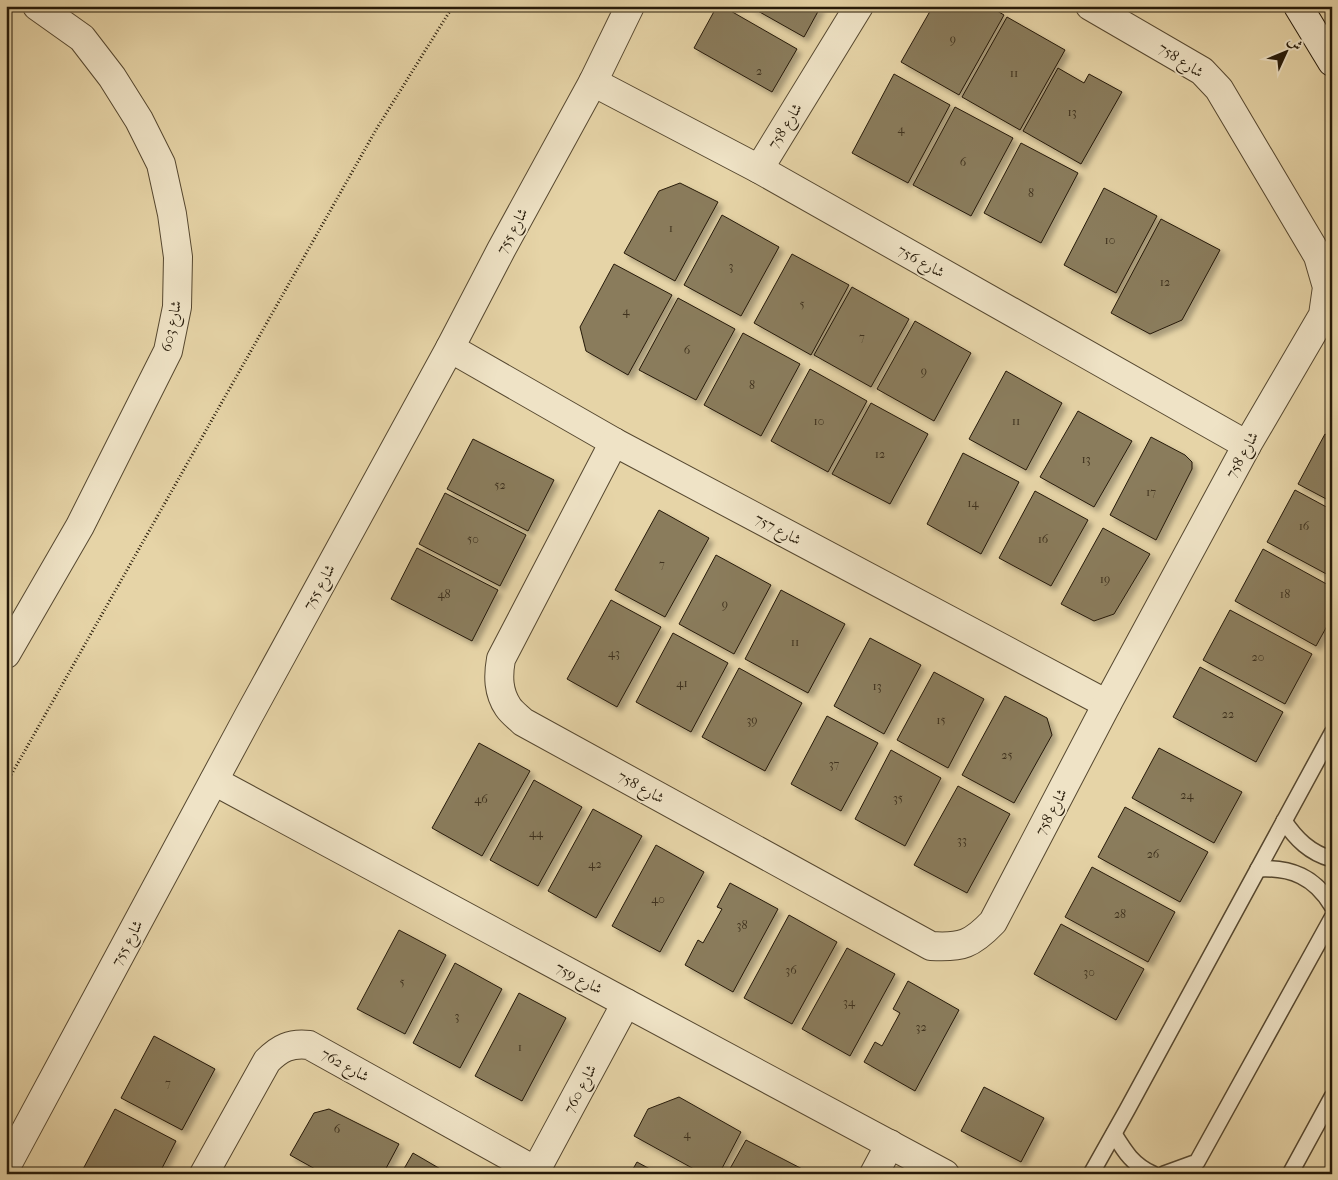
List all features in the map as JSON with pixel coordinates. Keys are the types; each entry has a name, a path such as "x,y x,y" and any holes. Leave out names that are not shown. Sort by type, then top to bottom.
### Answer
{"street":[{"name":"شارع 603","path":"6,654 80,526 168,351 177,307 178,257 172,214 161,164 139,120 112,77 82,38 37,6"},
{"name":"شارع 755","path":"6,1167 593,82 630,6"},
{"name":"شارع 758","path":"759,169 859,6"},
{"name":"شارع 758","path":"614,442 501,659 500,691 508,707 523,722 931,946 948,947 965,944 980,936 993,922 1107,704 1248,445 1323,316 1328,287 1318,256 1218,89 1202,71 1090,6"},
{"path":"1298,6 1332,62"},
{"name":"شارع 756","path":"593,82 759,169 1248,445"},
{"name":"شارع 757","path":"450,348 614,442 1107,704"},
{"name":"شارع 759","path":"214,781 945,1174"},
{"name":"شارع 760","path":"535,1172 626,1004"},
{"name":"شارع 762","path":"204,1174 267,1061 277,1051 299,1044 309,1045 535,1172"},
{"path":"874,1174 890,1144"}],"lane":[{"path":"1091,1174 1332,733"},
{"path":"1284,821 1302,843 1313,851 1332,859"},
{"path":"1258,869 1281,869 1303,877 1316,886 1332,906"},
{"path":"1164,1174 1197,1162 1332,918"},
{"path":"1296,1172 1332,1097"},
{"path":"1114,1134 1128,1155 1142,1169 1153,1174"}],"path":[{"path":"6,784 377,128 453,6"}],"building":[{"path":"717,6 722,6 797,49 772,92 694,48"},
{"path":"749,6 821,6 804,37"},
{"path":"933,6 989,6 1004,15 959,95 901,62"},
{"path":"1007,17 1065,50 1020,130 962,97"},
{"path":"1058,68 1084,83 1089,74 1122,92 1081,164 1023,131"},
{"path":"894,74 950,105 908,183 852,153"},
{"path":"955,107 1013,138 971,216 913,185"},
{"path":"1021,143 1078,173 1041,243 984,213"},
{"path":"680,183 718,202 675,281 624,253 659,191"},
{"path":"1104,188 1157,216 1116,293 1064,265"},
{"path":"722,215 779,247 741,316 684,285"},
{"path":"1161,219 1220,250 1182,320 1150,334 1111,313"},
{"path":"792,254 849,285 811,355 754,323"},
{"path":"614,264 672,295 628,375 586,351 580,327"},
{"path":"852,287 909,319 871,387 814,355"},
{"path":"678,298 735,329 696,400 639,370"},
{"path":"915,321 971,353 934,421 877,389"},
{"path":"743,333 800,364 761,436 704,405"},
{"path":"810,369 867,401 828,472 771,441"},
{"path":"1006,371 1062,403 1026,470 969,439"},
{"path":"871,403 928,434 890,504 832,474"},
{"path":"1078,411 1132,441 1094,507 1040,477"},
{"path":"1325,434 1332,438 1332,502 1298,484"},
{"path":"1151,437 1185,455 1192,462 1192,469 1156,540 1110,515"},
{"path":"473,439 554,480 528,531 447,489"},
{"path":"963,453 1019,482 981,554 927,524"},
{"path":"1295,490 1332,510 1332,577 1267,542"},
{"path":"1035,491 1088,520 1051,586 999,558"},
{"path":"445,493 526,535 500,586 419,544"},
{"path":"659,510 709,538 665,617 615,590"},
{"path":"1103,528 1150,554 1114,614 1094,621 1061,604"},
{"path":"417,548 498,590 472,641 391,599"},
{"path":"1263,549 1332,587 1332,617 1316,646 1235,601"},
{"path":"716,555 771,585 734,654 679,624"},
{"path":"781,590 845,624 808,693 745,659"},
{"path":"611,600 661,627 617,707 567,679"},
{"path":"1230,610 1312,654 1285,704 1203,660"},
{"path":"673,633 728,663 691,732 636,702"},
{"path":"870,638 921,665 884,734 834,706"},
{"path":"1200,667 1283,712 1256,762 1173,717"},
{"path":"739,668 802,703 765,771 702,737"},
{"path":"934,672 984,699 948,768 897,740"},
{"path":"1005,696 1047,718 1052,735 1014,803 962,775"},
{"path":"827,716 878,743 841,811 791,784"},
{"path":"479,743 530,771 482,856 432,828"},
{"path":"1159,748 1242,792 1214,843 1132,798"},
{"path":"891,750 941,778 905,846 855,819"},
{"path":"534,780 582,807 538,886 490,860"},
{"path":"958,786 1010,814 967,893 914,865"},
{"path":"1125,807 1208,852 1180,902 1098,857"},
{"path":"593,809 642,836 596,918 548,891"},
{"path":"656,845 704,872 660,952 612,926"},
{"path":"1092,867 1175,912 1148,962 1065,917"},
{"path":"730,883 778,909 733,992 685,965 698,940 703,943 722,909 717,907"},
{"path":"789,915 837,942 792,1024 744,998"},
{"path":"1061,924 1144,969 1116,1020 1034,974"},
{"path":"399,930 446,955 405,1034 357,1009"},
{"path":"847,948 895,974 850,1056 802,1029"},
{"path":"455,963 502,989 460,1068 413,1043"},
{"path":"908,981 959,1010 915,1091 864,1062 875,1042 882,1046 900,1013 893,1009"},
{"path":"519,993 566,1018 522,1101 475,1076"},
{"path":"154,1036 215,1069 182,1130 121,1098"},
{"path":"984,1087 1044,1118 1021,1162 961,1131"},
{"path":"679,1097 741,1132 719,1174 703,1174 634,1136 648,1109"},
{"path":"115,1109 176,1141 159,1174 88,1174 82,1171"},
{"path":"329,1109 399,1144 383,1174 324,1174 290,1155 314,1113"},
{"path":"746,1140 812,1174 727,1174"},
{"path":"413,1153 449,1174 401,1174"},
{"path":"637,1162 659,1174 630,1174"}]}
